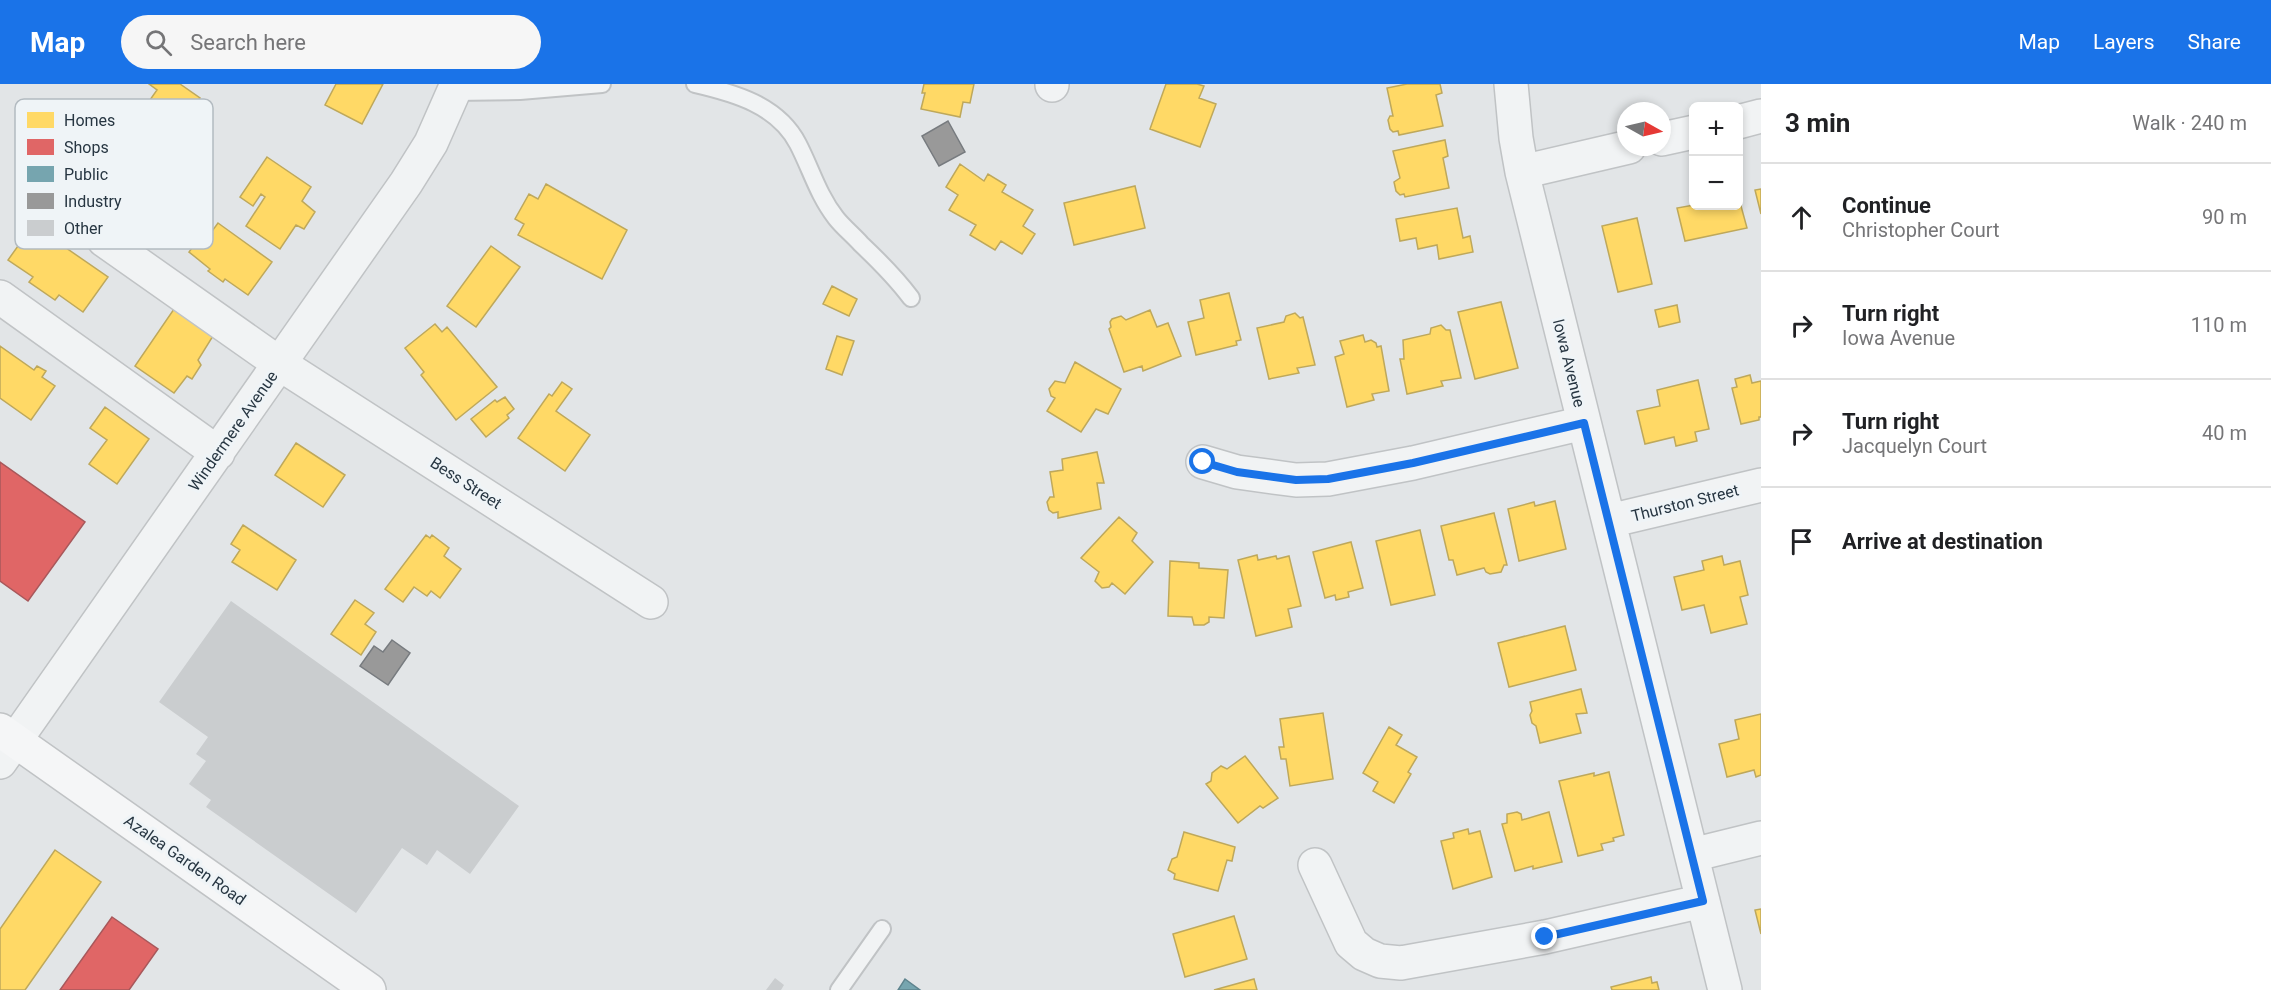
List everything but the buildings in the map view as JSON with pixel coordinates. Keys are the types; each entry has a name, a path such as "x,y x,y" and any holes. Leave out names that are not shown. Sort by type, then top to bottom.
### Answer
{"main road":[{"name":"Azalea Garden Road","path":"5,744 369,990"}],"street":[{"name":"Iowa Avenue","path":"1511,84 1522,172 1725,990"},
{"name":"Windermere Avenue","path":"5,744 218,453 406,183 430,143 456,88"},
{"path":"1743,121 1761,116"},
{"path":"1671,137 1689,133"},
{"path":"1522,172 1617,150"},
{"name":"Bess Street","path":"117,249 280,364 651,602"},
{"path":"0,297 218,453"},
{"path":"1203,462 1237,472 1296,480 1328,479 1413,463 1584,423"},
{"name":"Thurston Street","path":"1609,521 1761,484"},
{"path":"1692,855 1761,838"},
{"path":"1314,865 1351,943 1364,954 1380,961 1401,963 1545,937 1703,901"}],"lane":[{"path":"456,88 520,91 602,84"},
{"path":"694,84 727,91 760,105 781,121 798,142 821,196 837,219 894,276 911,298"},
{"path":"839,990 882,929"}],"route":[{"path":"1203,462 1237,472 1296,480 1328,479 1413,463 1584,423 1703,901 1545,937"}]}
